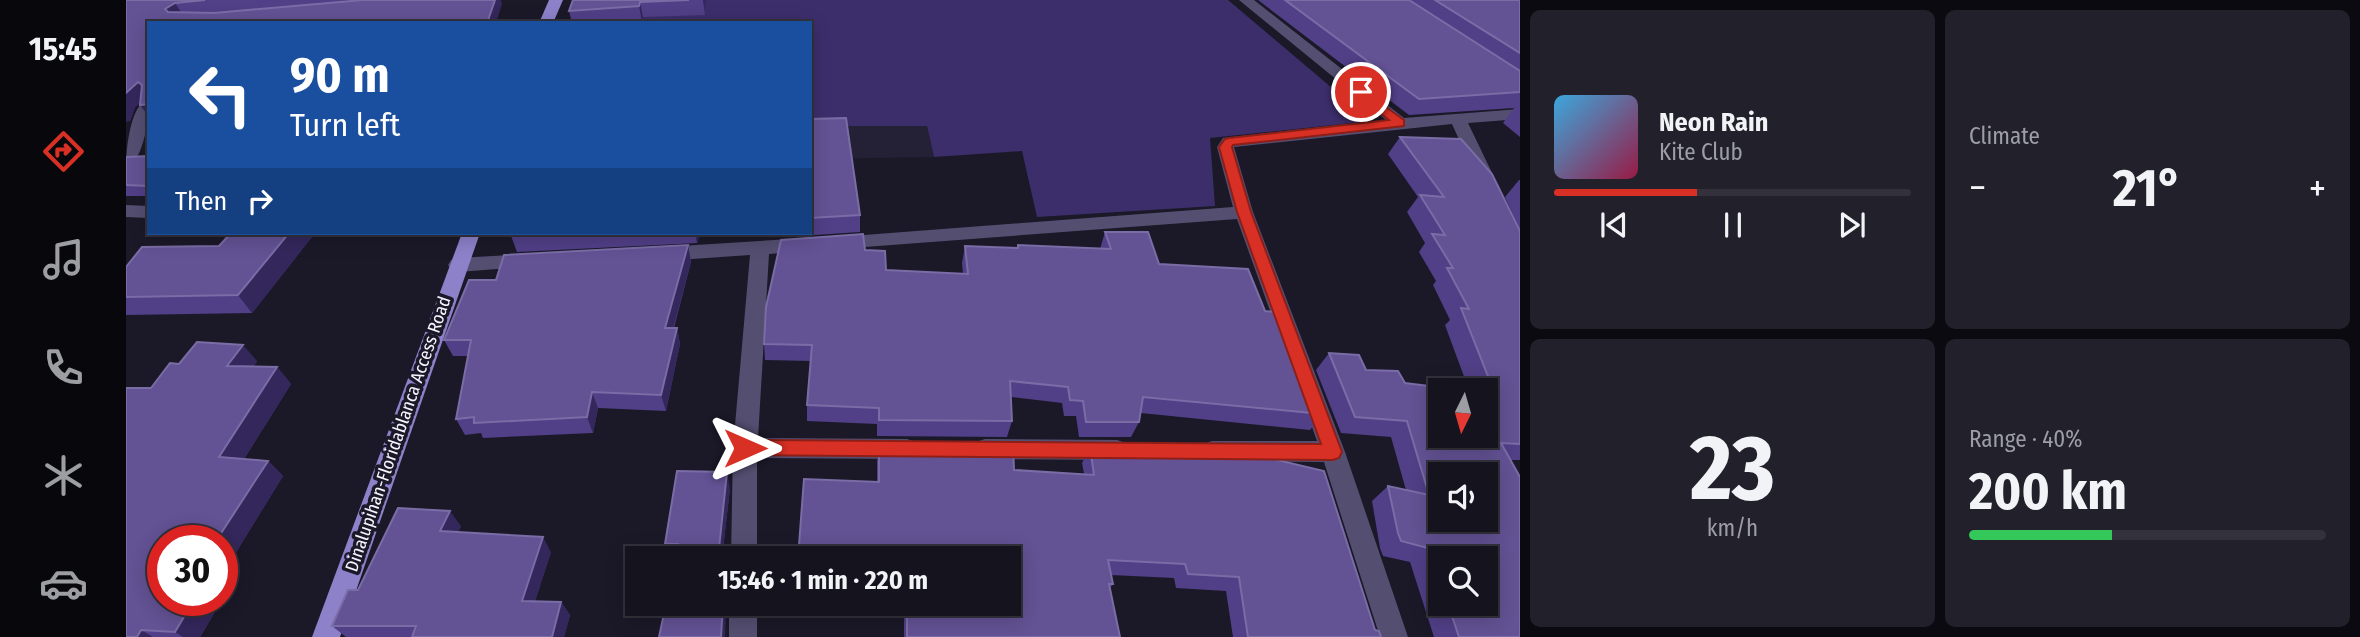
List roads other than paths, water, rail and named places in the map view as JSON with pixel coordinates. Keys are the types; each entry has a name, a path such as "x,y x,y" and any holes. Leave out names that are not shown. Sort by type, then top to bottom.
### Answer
{"main road":[{"path":"547,21 556,0"},
{"name":"Dinalupihan-Floridablanca Access Road","path":"326,637 470,235"}],"street":[{"path":"1246,0 1399,123"},
{"path":"126,161 147,108"},
{"path":"1394,637 1333,452 1244,212 1225,147 1229,142 1399,123 1520,114"},
{"path":"1458,119 1492,194"},
{"path":"126,211 147,212"},
{"path":"650,255 1244,212"},
{"path":"744,546 745,448 760,249"},
{"path":"458,265 554,260"},
{"path":"745,448 936,449"},
{"path":"964,449 1141,451"},
{"path":"1182,451 1333,452"},
{"path":"743,616 743,637"}]}
